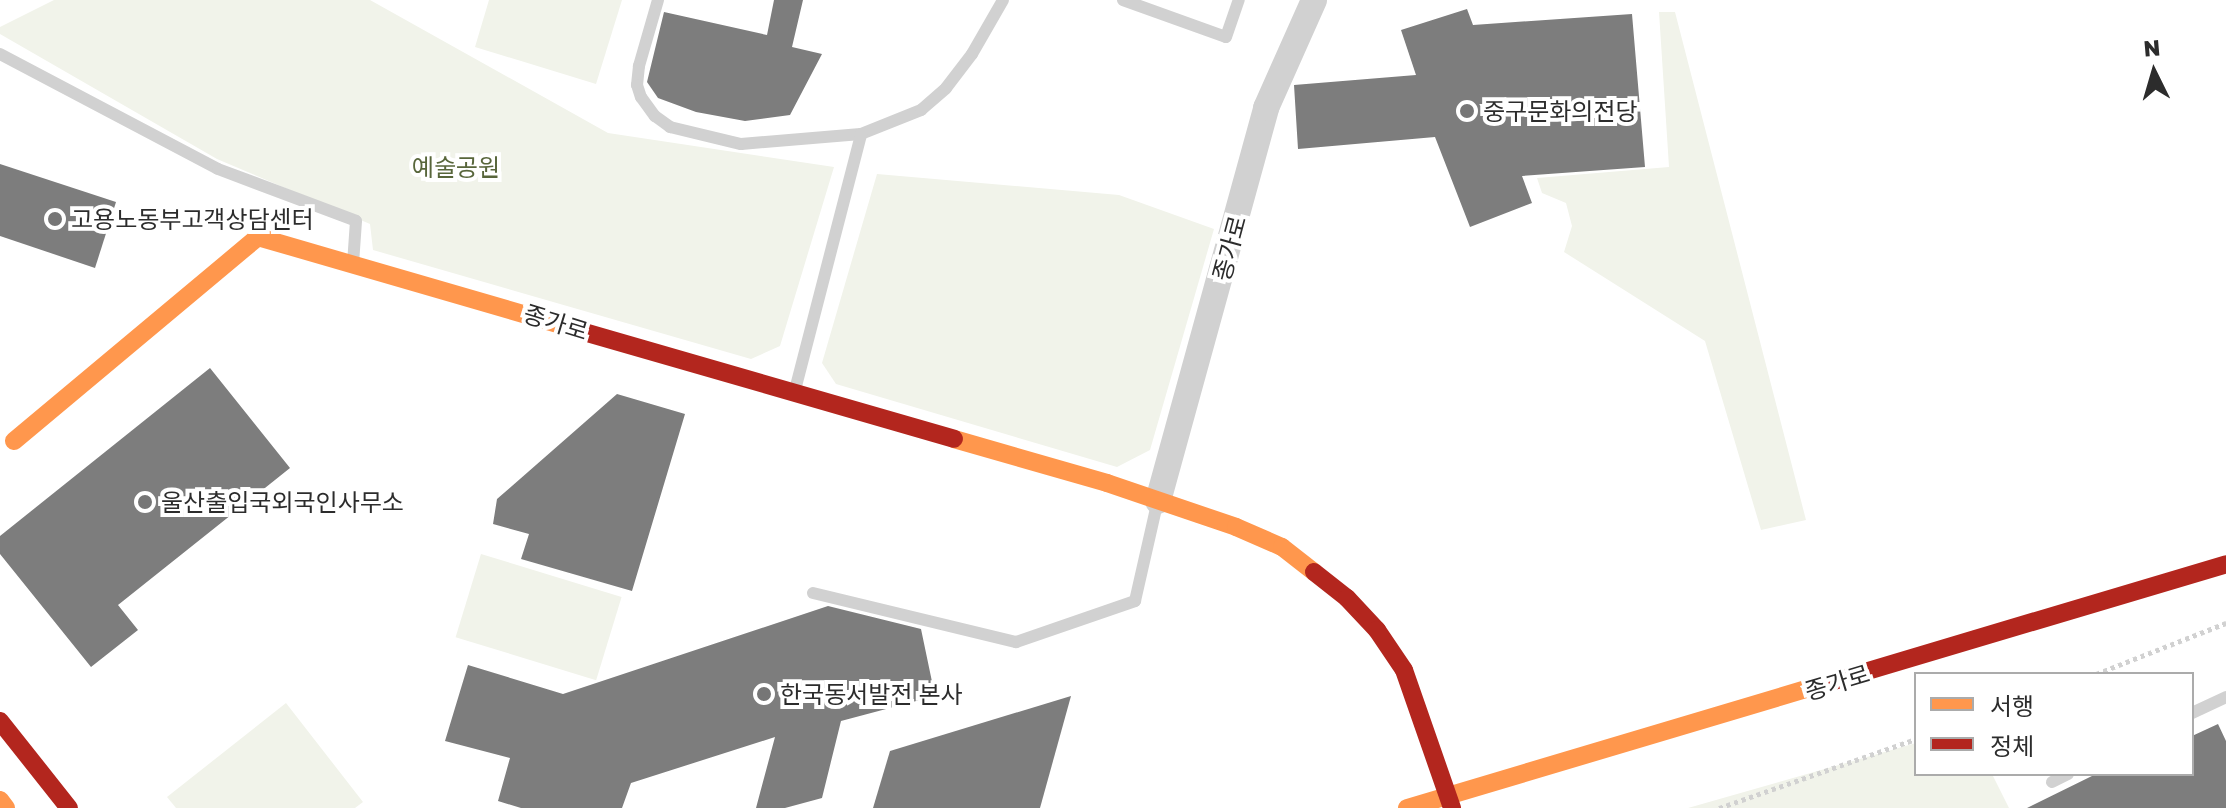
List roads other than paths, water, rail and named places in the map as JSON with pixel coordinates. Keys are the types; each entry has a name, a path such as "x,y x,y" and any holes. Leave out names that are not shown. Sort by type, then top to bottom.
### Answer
{"street":[{"name":"종가로","path":"1158,501 1266,108 1314,0"},
{"name":"종가로","path":"14,441 258,237 1158,501 1282,547 1347,598 1377,630 1404,670 1449,802"},
{"name":"종가로","path":"1407,808 1449,802 2226,564"},
{"path":"0,721 69,808"},
{"path":"0,800 6,808"}],"lane":[{"path":"658,0 637,85 655,116 670,127 741,144 861,134 921,110 946,88 972,54 1003,0"},
{"path":"1123,0 1226,37 1239,0"},
{"path":"0,54 218,169 356,221 353,264"},
{"path":"794,393 861,134"},
{"path":"813,593 1016,642 1135,601 1158,501"},
{"path":"2194,712 2226,697"},
{"path":"2052,782 2064,776"}],"place":[{"name":"중구문화의전당","path":"1467,111"},
{"name":"고용노동부고객상담센터","path":"55,219"},
{"name":"울산출입국외국인사무소","path":"145,502"},
{"name":"한국동서발전 본사","path":"764,694"}],"park label":[{"name":"예술공원","path":"456,167"}]}
